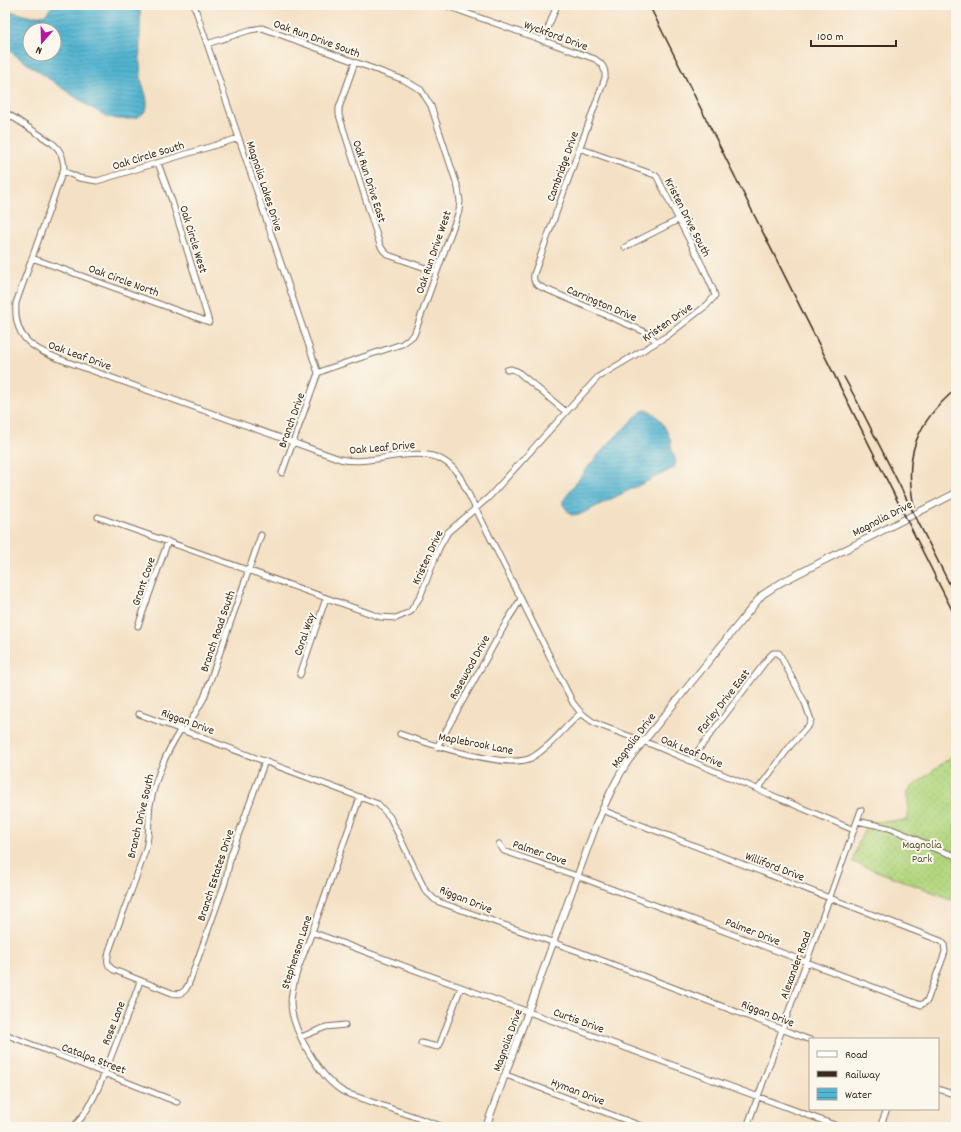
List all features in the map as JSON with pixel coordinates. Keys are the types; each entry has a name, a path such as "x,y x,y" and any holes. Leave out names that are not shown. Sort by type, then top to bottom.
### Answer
{"street":[{"name":"Magnolia Lakes Drive","path":"194,5 318,373"},
{"name":"Wyckford Drive","path":"444,5 456,7 595,59"},
{"path":"543,40 557,5"},
{"name":"Oak Run Drive South","path":"207,44 250,30 262,28 404,80 418,88"},
{"name":"Cambridge Drive","path":"536,284 533,279 534,274 605,78 606,73 604,66 595,59"},
{"name":"Oak Run Drive East","path":"355,62 339,108 339,114 380,245 388,255 437,272"},
{"name":"Oak Run Drive West","path":"318,373 402,344 414,335 459,211 460,201 458,188 431,106 425,95 418,88"},
{"name":"Oak Leaf Drive","path":"5,112 59,149 64,158 64,168 18,296 16,309 19,328 24,337 36,349 65,361 340,459 350,461 418,453 437,458 448,463 457,472 573,703 582,713 592,722 644,742 854,830"},
{"name":"Oak Circle South","path":"63,171 79,178 98,181 239,138"},
{"name":"Kristen Drive South","path":"579,148 655,175 714,290 714,298"},
{"name":"Oak Circle West","path":"158,163 172,201 209,322"},
{"path":"625,247 678,220"},
{"name":"Oak Circle North","path":"32,258 209,322"},
{"name":"Carrington Drive","path":"536,284 643,331 657,342"},
{"name":"Kristen Drive","path":"98,517 248,571 386,618 396,618 408,614 413,609 420,597 446,535 489,497 598,377 657,342 707,305 714,298"},
{"path":"507,370 511,369 517,371 566,412"},
{"name":"Branch Drive","path":"282,473 318,373"},
{"name":"Magnolia Drive","path":"486,1127 602,810 620,774 762,595 789,579 956,493"},
{"name":"Branch Road South","path":"183,730 204,698 261,535"},
{"name":"Grant Cove","path":"138,626 168,541"},
{"name":"Coral Way","path":"300,675 326,598"},
{"name":"Rosewood Drive","path":"437,747 507,620 521,599"},
{"name":"Farley Drive East","path":"690,761 773,653 779,654 812,718 809,725 791,745 758,789"},
{"name":"Maplebrook Lane","path":"400,734 437,747 515,762 522,761 538,753 582,713"},
{"name":"Riggan Drive","path":"139,714 378,804 388,813 423,886 434,899 554,942 809,1040"},
{"name":"Branch Drive South","path":"140,981 111,968 107,960 146,848 149,830 150,806 159,776 168,752 183,730"},
{"name":"Branch Estates Drive","path":"140,981 176,994 182,993 187,988 228,876 231,855 265,761"},
{"name":"Stephenson Lane","path":"360,797 298,968 292,998 293,1017 301,1037 323,1073 330,1082 342,1091 444,1127"},
{"name":"Williford Drive","path":"602,810 941,941 944,944 944,955 927,1001 921,1005"},
{"name":"Alexander Road","path":"747,1127 861,810"},
{"path":"857,821 889,828 933,848 956,856"},
{"name":"Palmer Cove","path":"498,844 504,851 578,876"},
{"name":"Palmer Drive","path":"578,876 921,1005"},
{"name":"Curtis Drive","path":"312,932 840,1127"},
{"name":"Rose Lane","path":"73,1127 80,1125 89,1108 140,981"},
{"path":"421,1043 438,1047 461,987"},
{"path":"301,1037 326,1027 345,1025"},
{"name":"Catalpa Street","path":"5,1034 177,1102"},
{"name":"Hyman Drive","path":"506,1075 644,1127"},
{"path":"939,1089 956,1095"},
{"path":"880,1127 887,1110"}],"green space":[{"name":"Magnolia Park","path":"956,753 956,901 853,862 868,821 878,822 908,820 908,790"}],"water":[{"path":"53,5 140,5 140,68 147,103 144,113 137,117 124,120 111,118 88,106 25,62 62,62 62,22 22,22 22,60 5,48 5,13 14,12 27,16 45,15"},
{"path":"646,410 654,414 662,422 667,432 671,441 671,447 675,460 674,468 581,514 571,515 563,505 563,501 571,489 590,465 620,432 642,411"}],"railway":[{"path":"649,5 956,618"},
{"path":"844,377 951,587 956,607"},
{"path":"914,506 910,471 916,441 931,414 956,389"}]}
